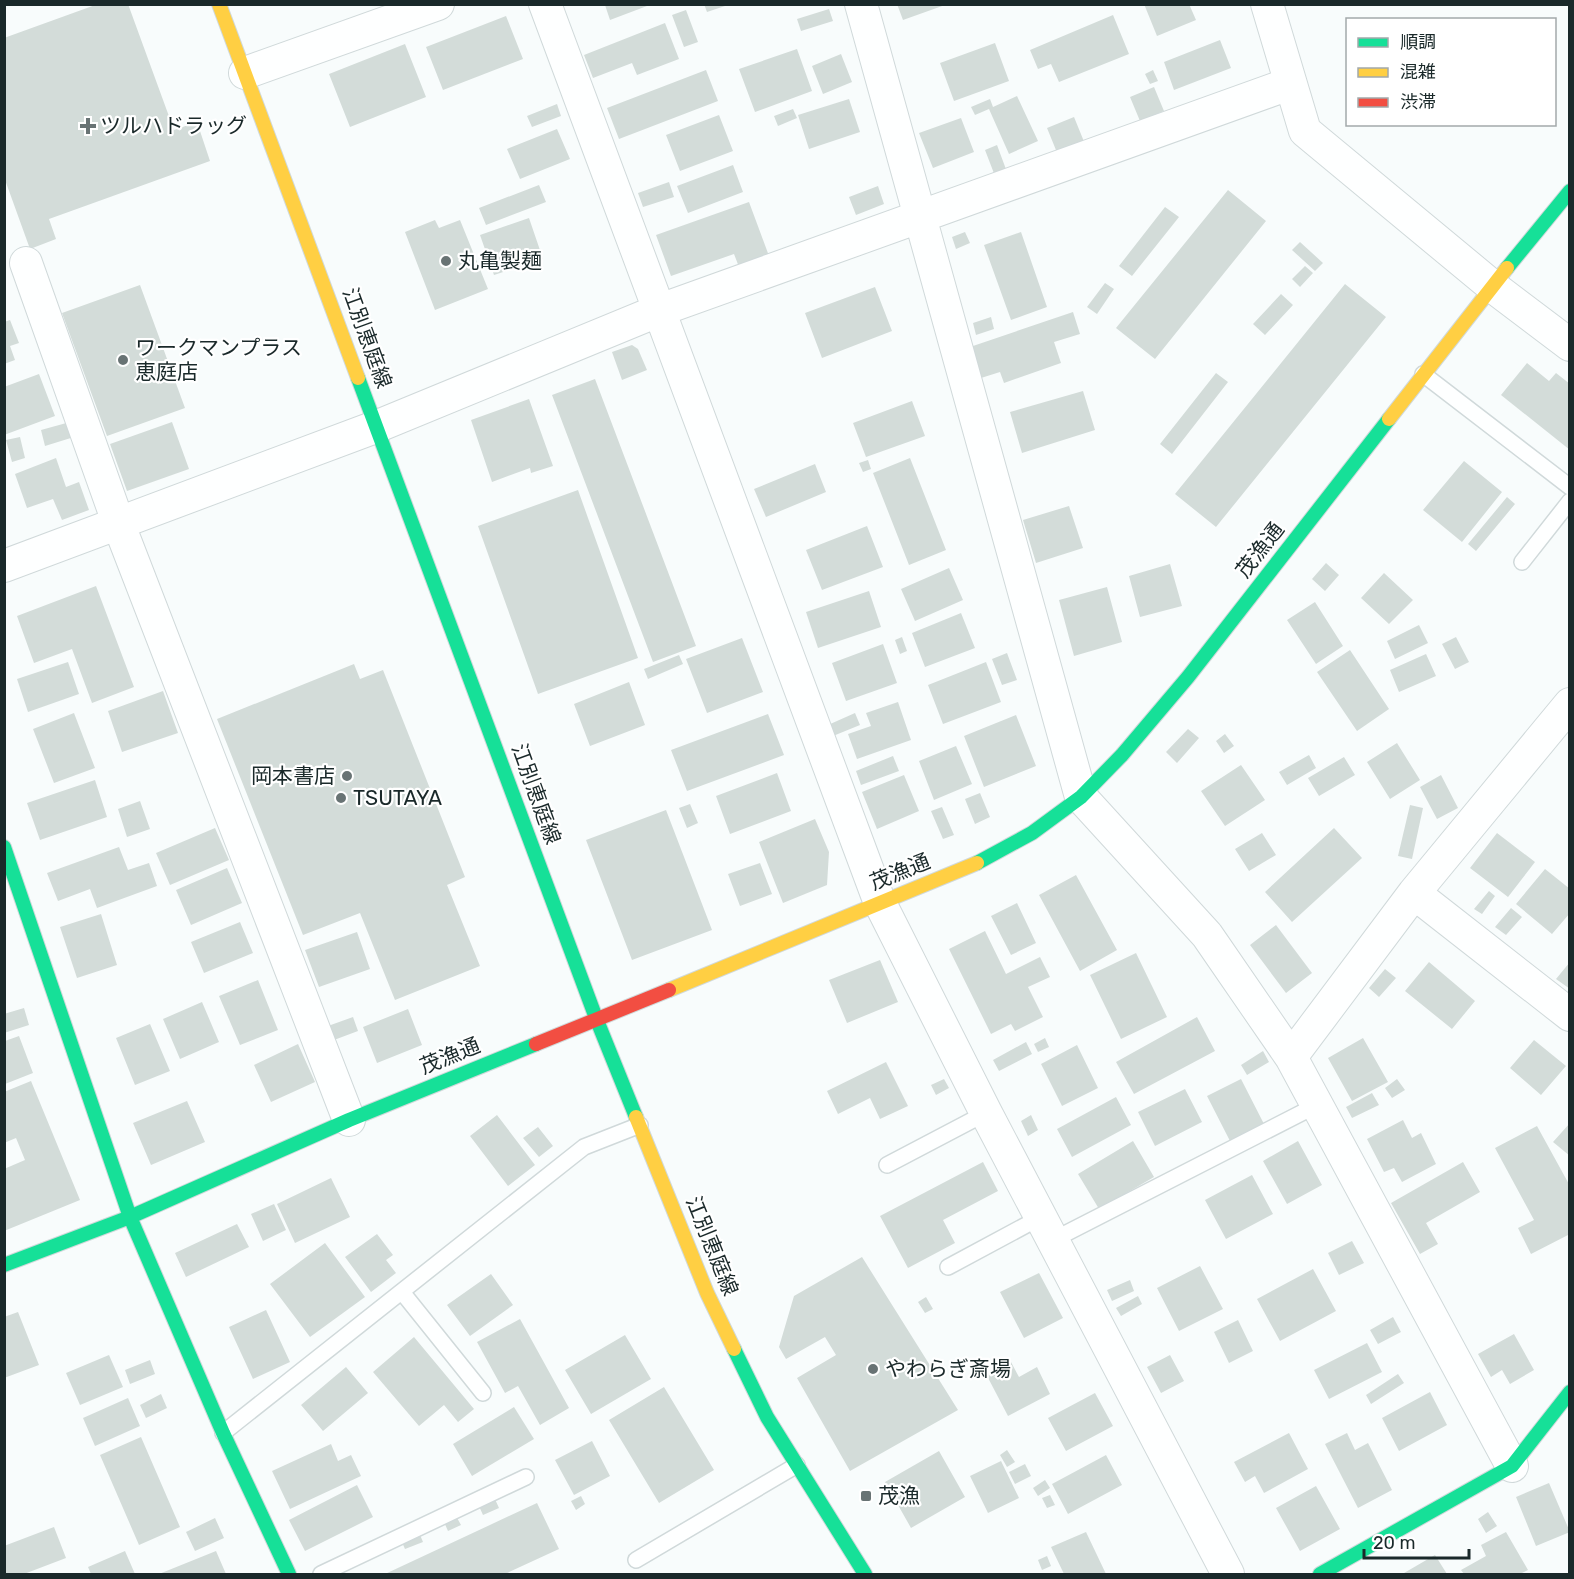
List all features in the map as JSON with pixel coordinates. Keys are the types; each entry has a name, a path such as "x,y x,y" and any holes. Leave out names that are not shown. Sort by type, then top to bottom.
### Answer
{"street":[{"name":"江別恵庭線","path":"219,4 378,426 596,1018 707,1293 767,1417 866,1575"},
{"path":"245,73 438,4"},
{"path":"545,4 880,903 986,1113 1228,1575"},
{"path":"861,4 1081,797 1207,935 1291,1057 1512,1466"},
{"path":"1267,4 1289,84 1305,131 1492,286 1569,345"},
{"path":"4,567 378,426 660,310 920,219 1289,84"},
{"name":"茂漁通","path":"4,1265 130,1217 349,1120 967,868 1032,833 1081,797 1122,755 1188,677 1492,286 1569,191"},
{"path":"26,263 119,525 349,1120"},
{"path":"1291,1057 1414,893 1569,704"},
{"path":"4,847 130,1217 223,1433 289,1575"},
{"path":"1414,893 1569,1015"},
{"path":"1320,1575 1512,1466 1569,1392"}],"lane":[{"path":"1423,375 1569,487"},
{"path":"1522,562 1569,501"},
{"path":"948,1267 1047,1229 1317,1105"},
{"path":"887,1165 986,1113"},
{"path":"223,1433 584,1147 640,1125"},
{"path":"402,1292 483,1393"},
{"path":"636,1560 796,1465"},
{"path":"321,1575 526,1477"}],"building":[{"name":"ツルハドラッグ","path":"98,4 128,4 174,130 197,122 210,161 49,219 56,239 30,249 4,177 4,38"},
{"path":"704,4 728,4 728,5 707,12"},
{"path":"897,4 945,4 945,5 903,20"},
{"path":"1144,4 1189,4 1196,20 1157,36"},
{"path":"605,5 646,5 647,6 610,20"},
{"path":"829,9 833,21 801,31 797,19"},
{"path":"686,10 698,42 684,47 672,15"},
{"path":"1113,15 1129,54 1059,82 1051,64 1038,69 1030,50"},
{"path":"506,16 523,59 443,90 426,47"},
{"path":"665,23 679,59 637,75 632,63 593,78 584,55"},
{"path":"1220,40 1231,68 1174,90 1164,62"},
{"path":"995,43 1009,81 954,101 940,63"},
{"path":"405,44 426,97 350,127 329,74"},
{"path":"797,49 812,91 755,112 739,69"},
{"path":"841,54 852,82 823,94 812,66"},
{"path":"706,70 718,101 619,139 607,108"},
{"path":"1153,70 1158,81 1150,84 1145,74"},
{"path":"1154,87 1164,111 1140,121 1130,97"},
{"path":"1017,96 1038,141 1009,154 989,109 975,115 971,107 990,99 993,107"},
{"path":"849,99 860,132 809,149 798,115"},
{"path":"557,104 561,116 532,127 527,116"},
{"path":"793,109 797,118 778,126 774,116"},
{"path":"719,115 733,151 680,171 666,135"},
{"path":"1074,117 1085,144 1058,155 1047,128"},
{"path":"961,118 974,152 933,168 919,133"},
{"path":"557,129 570,159 520,179 507,149"},
{"path":"997,145 1007,172 995,176 985,150"},
{"path":"733,165 743,192 688,213 677,186"},
{"path":"669,182 674,197 643,207 638,193"},
{"path":"539,185 546,202 486,225 479,208"},
{"path":"878,186 884,204 856,215 849,197"},
{"path":"1228,190 1266,221 1155,359 1116,328"},
{"path":"749,202 769,256 739,267 734,254 671,276 656,235"},
{"path":"1165,207 1179,217 1132,276 1119,266"},
{"path":"529,218 543,259 494,275 480,235"},
{"name":"丸亀製麺","path":"435,220 439,228 460,220 488,289 435,310 405,232"},
{"path":"965,232 970,243 956,249 952,237"},
{"path":"1021,232 1047,307 1011,320 984,245"},
{"path":"1300,242 1323,263 1315,271 1292,250"},
{"path":"1305,266 1313,273 1300,287 1292,279"},
{"path":"1105,283 1114,289 1097,314 1087,307"},
{"path":"1345,284 1386,317 1216,527 1175,494"},
{"name":"ワークマンプラス 恵庭店","path":"140,285 185,408 107,436 62,313"},
{"path":"875,287 892,331 822,358 805,313"},
{"path":"1281,294 1293,305 1265,335 1253,324"},
{"path":"1073,312 1080,334 1054,342 1061,363 1004,383 1000,372 981,378 970,347"},
{"path":"991,317 994,329 976,335 973,323"},
{"path":"10,320 19,343 10,346 15,360 4,364 4,322"},
{"path":"632,345 638,349 647,370 622,380 612,352"},
{"path":"1527,363 1549,381 1556,373 1570,384 1570,450 1501,395"},
{"path":"1216,373 1228,382 1172,454 1160,444"},
{"path":"39,374 55,416 4,435 4,387"},
{"path":"595,379 696,646 653,662 552,395"},
{"path":"1083,391 1095,430 1022,453 1010,412"},
{"path":"529,399 553,466 531,473 530,468 492,482 471,420"},
{"path":"912,401 925,436 866,457 853,423"},
{"path":"70,422 74,437 45,446 41,430"},
{"path":"172,422 189,469 127,491 110,444"},
{"path":"20,437 25,458 12,462 6,440"},
{"path":"56,458 66,487 79,482 89,510 62,520 53,499 27,508 15,474"},
{"path":"910,458 946,550 909,565 873,473"},
{"path":"868,460 871,469 863,472 859,463"},
{"path":"1464,461 1502,492 1462,542 1423,510"},
{"path":"815,464 826,492 766,517 754,489"},
{"path":"578,490 638,658 538,694 478,526"},
{"path":"1507,497 1515,504 1476,551 1468,544"},
{"path":"1069,506 1083,548 1036,563 1023,520"},
{"path":"867,526 883,567 822,590 806,550"},
{"path":"1326,563 1339,575 1325,591 1312,579"},
{"path":"1170,564 1182,606 1140,617 1129,576"},
{"path":"949,568 963,600 915,621 901,589"},
{"path":"1384,573 1413,600 1389,624 1361,598"},
{"path":"96,586 134,687 92,703 72,649 34,663 17,616"},
{"path":"1107,587 1122,642 1074,656 1059,600"},
{"path":"869,591 881,627 818,648 806,612"},
{"path":"1315,602 1343,646 1316,664 1287,620"},
{"path":"961,613 975,648 925,667 912,633"},
{"path":"1419,625 1428,643 1395,659 1387,641"},
{"path":"902,637 907,651 900,654 895,640"},
{"path":"1456,637 1469,662 1455,669 1442,644"},
{"path":"742,638 763,692 707,713 686,659"},
{"path":"883,644 897,683 846,701 832,663"},
{"path":"1350,650 1389,709 1357,731 1317,672"},
{"path":"1007,653 1017,680 1002,685 992,659"},
{"path":"1426,654 1436,676 1399,692 1390,670"},
{"path":"679,655 683,664 648,679 644,669"},
{"path":"68,662 79,694 28,712 17,679"},
{"path":"986,662 1001,702 943,724 928,685"},
{"name":"TSUTAYA","path":"354,664 360,679 383,670 465,877 447,885 480,966 395,1000 360,913 303,935 217,719"},
{"path":"629,682 645,725 590,746 574,704"},
{"path":"163,691 178,733 122,752 108,711"},
{"path":"898,702 911,740 857,759 848,734 871,726 866,713"},
{"path":"74,713 95,768 54,783 33,729"},
{"path":"855,713 860,725 833,736 828,725"},
{"path":"768,714 784,755 687,791 671,750"},
{"path":"1016,715 1036,766 984,787 964,736"},
{"path":"1188,729 1199,738 1177,763 1166,752"},
{"path":"1225,734 1234,746 1224,753 1216,741"},
{"path":"1397,743 1420,780 1390,799 1367,762"},
{"path":"956,746 972,784 934,800 919,761"},
{"path":"1309,755 1316,768 1287,785 1279,772"},
{"path":"893,756 899,771 861,785 856,771"},
{"path":"1344,757 1355,775 1319,796 1308,778"},
{"path":"1241,765 1265,800 1225,826 1201,791"},
{"path":"777,773 791,811 730,834 716,796"},
{"path":"904,775 919,811 877,829 862,792"},
{"path":"1441,775 1458,808 1437,819 1420,787"},
{"path":"95,780 107,817 40,840 27,803"},
{"path":"980,793 990,817 975,824 965,799"},
{"path":"140,801 150,829 127,837 118,809"},
{"path":"690,804 698,823 687,828 679,808"},
{"path":"1410,805 1423,808 1412,859 1398,856"},
{"path":"942,807 954,835 943,839 931,811"},
{"path":"666,810 712,930 632,960 586,840"},
{"path":"815,819 829,852 827,885 783,903 759,842"},
{"path":"215,828 229,860 170,885 156,853"},
{"path":"1334,828 1362,858 1292,922 1265,892"},
{"path":"1262,833 1276,855 1249,871 1235,849"},
{"path":"1497,833 1535,862 1508,897 1470,868"},
{"path":"119,847 128,870 149,863 157,886 97,908 90,889 58,901 47,873"},
{"path":"760,863 772,894 740,906 728,874"},
{"path":"227,868 242,903 191,925 176,890"},
{"path":"1545,869 1570,889 1570,913 1552,934 1516,904"},
{"path":"1076,875 1117,950 1080,971 1039,895"},
{"path":"1489,891 1495,896 1482,914 1474,909"},
{"path":"1017,903 1036,943 1011,955 991,916"},
{"path":"1511,908 1522,917 1506,935 1495,927"},
{"path":"101,914 117,965 77,978 60,927"},
{"path":"240,922 253,953 204,973 191,942"},
{"path":"1276,925 1312,973 1286,993 1250,945"},
{"path":"985,931 1006,974 1040,957 1050,977 1028,987 1043,1017 1015,1031 1011,1024 991,1034 949,949"},
{"path":"357,932 370,969 319,987 305,950"},
{"path":"1136,953 1167,1017 1121,1039 1090,975"},
{"path":"880,960 898,1002 847,1023 829,980"},
{"path":"1429,962 1475,1001 1452,1029 1405,991"},
{"path":"1570,962 1570,989 1556,979"},
{"path":"1385,969 1396,978 1379,997 1369,988"},
{"path":"258,980 278,1030 240,1045 219,996"},
{"path":"202,1002 219,1042 180,1059 163,1019"},
{"path":"24,1008 29,1025 4,1033 4,1014"},
{"path":"408,1009 422,1045 377,1063 363,1027"},
{"path":"353,1017 358,1031 334,1040 328,1026"},
{"path":"1197,1017 1215,1051 1134,1094 1116,1062"},
{"path":"150,1024 170,1071 135,1085 116,1038"},
{"path":"19,1036 33,1073 5,1084 5,1041"},
{"path":"1045,1038 1049,1047 1038,1052 1034,1044"},
{"path":"1363,1038 1388,1082 1352,1101 1328,1058"},
{"path":"1534,1040 1566,1066 1541,1095 1510,1068"},
{"path":"1026,1042 1032,1054 999,1071 993,1060"},
{"path":"298,1044 315,1082 271,1102 254,1065"},
{"path":"1077,1045 1098,1088 1062,1106 1041,1064"},
{"path":"1263,1051 1269,1062 1247,1075 1241,1065"},
{"path":"886,1062 908,1106 880,1119 870,1098 838,1114 827,1091"},
{"path":"944,1079 949,1088 936,1095 931,1085"},
{"path":"1241,1079 1264,1124 1230,1141 1207,1096"},
{"path":"1397,1079 1405,1090 1392,1098 1385,1088"},
{"path":"31,1081 80,1200 4,1231 4,1169 25,1160 16,1138 4,1143 4,1092"},
{"path":"1185,1089 1202,1122 1155,1146 1138,1112"},
{"path":"1372,1093 1379,1105 1352,1118 1346,1107"},
{"path":"1116,1097 1131,1125 1072,1157 1057,1129"},
{"path":"187,1101 205,1142 151,1165 133,1123"},
{"path":"497,1115 535,1165 508,1186 470,1136"},
{"path":"1031,1115 1038,1130 1028,1136 1021,1121"},
{"path":"1403,1120 1412,1138 1421,1133 1436,1164 1402,1182 1394,1168 1384,1172 1367,1139"},
{"path":"1570,1123 1570,1156 1553,1142"},
{"path":"1537,1126 1570,1186 1570,1234 1531,1254 1518,1228 1534,1220 1495,1148"},
{"path":"538,1127 553,1146 539,1157 523,1138"},
{"path":"1133,1141 1154,1177 1099,1209 1078,1174"},
{"path":"1298,1141 1322,1185 1287,1204 1263,1161"},
{"path":"983,1162 998,1191 943,1220 955,1243 908,1268 880,1216"},
{"path":"1463,1162 1480,1192 1426,1223 1438,1244 1420,1254 1391,1203"},
{"path":"1252,1175 1273,1214 1226,1239 1205,1200"},
{"path":"331,1178 350,1217 295,1243 277,1204"},
{"path":"274,1204 286,1230 263,1241 251,1214"},
{"path":"237,1224 249,1247 186,1277 175,1253"},
{"path":"377,1234 393,1255 386,1260 396,1273 371,1292 345,1257"},
{"path":"1352,1241 1364,1263 1339,1275 1328,1253"},
{"path":"325,1243 365,1297 310,1337 270,1284"},
{"name":"やわらぎ斎場","path":"862,1257 958,1410 850,1471 797,1378 836,1355 825,1337 786,1359 779,1347 794,1296"},
{"path":"1200,1266 1223,1309 1179,1331 1157,1288"},
{"path":"1313,1269 1336,1311 1280,1341 1257,1299"},
{"path":"1039,1273 1063,1318 1024,1338 1000,1292"},
{"path":"491,1274 513,1305 470,1336 447,1305"},
{"path":"1130,1280 1134,1291 1112,1301 1107,1290"},
{"path":"1138,1296 1142,1304 1121,1316 1116,1308"},
{"path":"926,1297 933,1309 925,1313 918,1302"},
{"path":"266,1310 290,1362 253,1379 229,1327"},
{"path":"18,1312 39,1365 4,1378 4,1317"},
{"path":"1393,1317 1401,1332 1378,1344 1370,1330"},
{"path":"520,1319 569,1408 540,1425 518,1386 505,1393 477,1342"},
{"path":"1238,1320 1253,1351 1229,1363 1214,1332"},
{"path":"1514,1334 1534,1370 1510,1384 1502,1370 1491,1377 1478,1354"},
{"path":"625,1335 651,1379 591,1414 565,1370"},
{"path":"414,1337 474,1409 458,1422 444,1405 419,1426 373,1372"},
{"path":"1367,1343 1382,1372 1329,1399 1314,1370"},
{"path":"109,1355 123,1387 80,1405 66,1373"},
{"path":"1170,1355 1184,1381 1161,1393 1147,1367"},
{"path":"150,1360 155,1374 130,1384 125,1370"},
{"path":"1011,1362 1019,1377 1037,1367 1050,1394 1008,1416 986,1374"},
{"path":"346,1367 368,1393 323,1431 301,1405"},
{"path":"1398,1374 1404,1383 1371,1404 1366,1395"},
{"path":"664,1387 714,1470 659,1503 609,1420"},
{"path":"1430,1392 1447,1425 1399,1451 1382,1418"},
{"path":"1095,1393 1113,1426 1066,1451 1048,1418"},
{"path":"161,1394 167,1408 146,1418 140,1405"},
{"path":"128,1398 140,1426 95,1446 83,1418"},
{"path":"514,1407 534,1439 472,1476 453,1444"},
{"path":"1289,1433 1308,1469 1264,1493 1255,1476 1245,1482 1234,1462"},
{"path":"1347,1433 1355,1450 1368,1443 1392,1490 1358,1508 1325,1444"},
{"path":"141,1437 180,1527 139,1545 100,1455"},
{"path":"592,1441 610,1476 574,1495 555,1460"},
{"path":"331,1444 338,1461 351,1455 361,1476 290,1509 272,1471"},
{"path":"1007,1450 1015,1462 1007,1467 1000,1455"},
{"path":"939,1451 965,1497 911,1528 885,1482"},
{"path":"1106,1455 1122,1485 1068,1514 1052,1484"},
{"path":"1001,1461 1019,1498 988,1513 970,1476"},
{"path":"1025,1464 1031,1476 1015,1484 1009,1472"},
{"path":"1045,1480 1050,1488 1038,1496 1033,1488"},
{"path":"1549,1483 1570,1532 1536,1546 1516,1497"},
{"path":"357,1485 373,1517 305,1551 289,1520"},
{"path":"1316,1486 1340,1529 1300,1551 1276,1508"},
{"path":"1050,1495 1055,1505 1047,1508 1042,1498"},
{"path":"581,1496 585,1504 576,1510 571,1501"},
{"path":"494,1497 499,1508 483,1515 478,1504"},
{"path":"537,1503 559,1549 505,1574 385,1574"},
{"path":"1488,1512 1497,1526 1486,1533 1478,1519"},
{"path":"456,1516 461,1525 448,1531 444,1522"},
{"path":"215,1518 224,1538 195,1551 186,1532"},
{"path":"54,1527 66,1558 24,1574 4,1574 4,1546"},
{"path":"418,1530 423,1542 405,1549 400,1538"},
{"path":"1086,1532 1106,1574 1064,1574 1051,1547"},
{"path":"1506,1532 1528,1570 1520,1574 1464,1574 1461,1570 1486,1556 1481,1545"},
{"path":"125,1551 135,1574 91,1574 88,1567"},
{"path":"216,1551 226,1574 159,1574"},
{"path":"1435,1555 1447,1574 1404,1573"},
{"path":"1047,1556 1051,1566 1042,1570 1038,1560"}],"traffic: fast":[{"path":"1507,268 1570,191"},
{"path":"358,378 596,1018 636,1117"},
{"path":"977,863 1032,833 1081,797 1122,755 1188,677 1389,419"},
{"path":"4,847 130,1217 223,1433 289,1574"},
{"path":"4,1265 130,1217 349,1120 536,1044"},
{"path":"734,1349 767,1417 865,1574"},
{"path":"1320,1574 1512,1466 1570,1392"}],"traffic: slow":[{"path":"219,4 358,378"},
{"path":"1389,419 1507,268"},
{"path":"669,990 977,863"},
{"path":"636,1117 707,1293 734,1349"}],"traffic: jam":[{"path":"536,1044 669,990"}],"place":[{"name":"ツルハドラッグ","path":"88,126"},
{"name":"丸亀製麺","path":"446,261"},
{"name":"ワークマンプラス 恵庭店","path":"123,360"},
{"name":"岡本書店","path":"347,776"},
{"name":"TSUTAYA","path":"341,798"},
{"name":"やわらぎ斎場","path":"873,1369"},
{"name":"茂漁","path":"866,1496"}]}
